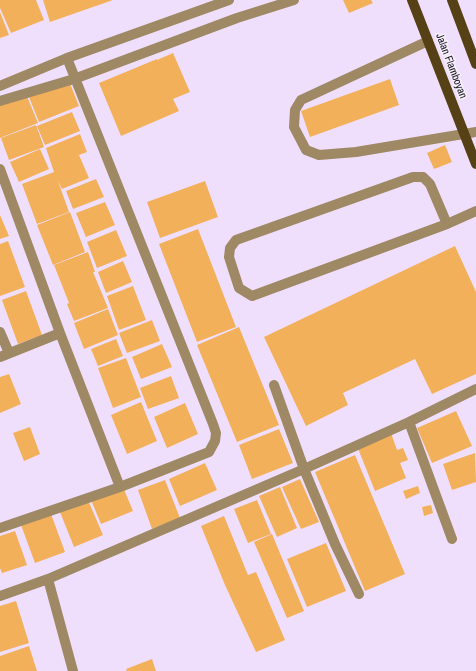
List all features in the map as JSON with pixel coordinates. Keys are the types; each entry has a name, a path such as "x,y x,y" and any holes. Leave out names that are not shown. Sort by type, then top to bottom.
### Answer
{"main road":[{"name":"Jalan Flamboyan","path":"412,0 476,164"},
{"path":"452,0 476,64"}],"street":[{"path":"0,86 67,58 228,0"},
{"path":"0,101 74,79 237,18 294,0"},
{"path":"428,41 301,100 295,110 294,127 306,150 320,155 356,152 476,132"},
{"path":"0,528 120,487 209,452 215,441 216,433 74,79 67,58"},
{"path":"0,169 60,334 120,487"},
{"path":"447,224 430,184 423,177 412,177 236,240 230,248 229,257 239,288 252,296 447,224 476,211"},
{"path":"0,332 4,355 60,334"},
{"path":"274,386 304,469 335,544 359,594"},
{"path":"0,596 48,579 304,469 409,422 476,389"},
{"path":"409,422 452,539"},
{"path":"48,579 74,671"}],"building":[{"path":"0,0 36,0 44,20 11,33 0,8"},
{"path":"43,0 113,0 50,22"},
{"path":"343,0 371,0 373,3 349,13"},
{"path":"0,12 9,35 0,38"},
{"path":"173,53 190,92 173,99 179,111 121,136 99,83"},
{"path":"390,79 399,105 310,137 301,111"},
{"path":"69,81 79,106 39,122 29,97"},
{"path":"26,94 38,123 0,138 0,104"},
{"path":"72,112 80,131 45,145 37,126"},
{"path":"36,125 44,147 9,160 1,138"},
{"path":"80,134 87,152 79,155 89,178 62,189 58,181 69,212 37,224 22,184 54,172 46,148"},
{"path":"445,145 452,162 434,169 427,153"},
{"path":"40,149 49,169 19,182 10,162"},
{"path":"96,179 104,197 73,209 66,191"},
{"path":"205,181 218,217 160,238 147,202"},
{"path":"105,202 115,225 86,237 76,213"},
{"path":"70,212 85,252 53,265 37,225"},
{"path":"0,215 9,236 0,239"},
{"path":"198,229 236,327 197,342 159,244"},
{"path":"116,230 127,256 97,268 87,242"},
{"path":"8,241 25,287 0,296 0,244"},
{"path":"455,246 476,292 476,374 432,394 415,359 343,393 348,405 306,426 264,337"},
{"path":"88,252 95,272 93,272 108,308 74,321 67,304 69,303 54,265"},
{"path":"123,261 132,282 106,293 98,272"},
{"path":"133,286 146,320 119,330 107,296"},
{"path":"26,291 42,335 18,344 2,300"},
{"path":"108,309 118,335 84,349 74,323"},
{"path":"152,320 160,341 127,353 119,333"},
{"path":"239,327 279,425 237,442 197,345"},
{"path":"116,339 123,356 98,366 91,349"},
{"path":"162,344 172,367 141,379 132,357"},
{"path":"126,358 141,397 113,408 98,368"},
{"path":"9,374 21,404 0,413 0,377"},
{"path":"171,376 179,398 148,409 140,388"},
{"path":"141,402 157,441 127,454 111,415"},
{"path":"185,403 198,434 167,448 154,417"},
{"path":"456,411 472,446 432,463 417,428"},
{"path":"30,427 40,454 24,461 13,433"},
{"path":"279,429 293,463 252,479 239,445"},
{"path":"391,433 397,450 403,448 408,460 400,463 406,478 375,491 357,446"},
{"path":"475,453 476,482 452,490 443,464"},
{"path":"355,455 405,574 365,591 315,472"},
{"path":"205,463 217,490 180,506 169,479"},
{"path":"300,479 319,522 301,529 282,487"},
{"path":"165,480 180,518 152,529 138,490"},
{"path":"418,486 420,493 406,499 403,491"},
{"path":"123,487 133,511 101,524 91,500"},
{"path":"280,487 297,528 277,537 259,496"},
{"path":"88,500 103,535 74,547 60,512"},
{"path":"257,500 271,534 248,543 234,509"},
{"path":"431,505 433,513 424,516 422,507"},
{"path":"51,514 65,552 35,563 21,525"},
{"path":"224,516 248,575 256,572 285,640 256,652 225,585 201,526"},
{"path":"15,531 27,565 2,573 0,568 0,536"},
{"path":"272,534 304,611 287,618 254,542"},
{"path":"326,543 346,591 307,607 287,559"},
{"path":"16,601 29,643 0,652 0,606"},
{"path":"29,646 37,671 0,671 0,656"},
{"path":"152,659 156,671 127,671 126,669"}]}
